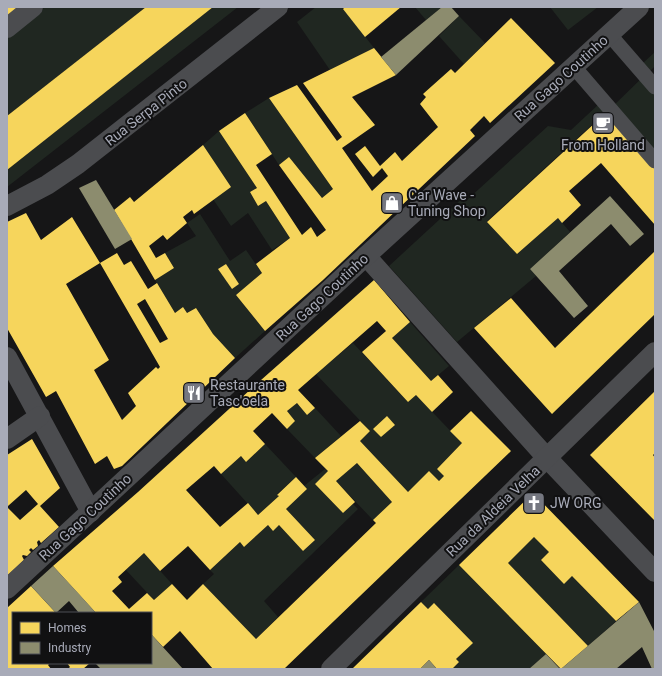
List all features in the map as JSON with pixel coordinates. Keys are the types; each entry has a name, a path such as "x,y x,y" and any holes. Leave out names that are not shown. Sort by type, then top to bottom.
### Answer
{"street":[{"path":"7,28 33,7"},
{"name":"Rua Serpa Pinto","path":"7,206 47,185 78,164 278,7"},
{"name":"Rua Gago Coutinho","path":"7,589 366,256 639,7"},
{"path":"609,34 655,87"},
{"path":"574,66 655,161"},
{"path":"366,256 547,458 655,572"},
{"name":"Rua da Aldeia Velha","path":"331,669 655,352"},
{"path":"7,357 91,512"},
{"path":"7,439 40,416"}],"shaded area":[{"path":"45,7 146,7 7,116 7,37"},
{"path":"213,7 238,7 7,187 7,170"},
{"path":"316,7 342,7 374,48 330,70 297,22"},
{"path":"415,7 442,7 426,20"},
{"path":"550,7 598,7 568,30"},
{"path":"459,16 485,43 464,64 439,36"},
{"path":"655,52 655,66 650,71 655,78 655,165 607,111 487,221 517,254 558,218 570,232 530,269 536,276 457,342 389,266 465,196 468,199 548,126 571,130 600,103 608,111 645,75 643,63"},
{"path":"269,98 333,189 322,198 289,157 279,165 245,113"},
{"path":"219,131 257,188 250,192 258,206 266,201 290,238 272,250 248,213 231,226 213,199 230,187 203,145"},
{"path":"200,214 230,261 246,250 262,273 236,295 265,331 235,358 213,334 196,308 187,313 183,307 175,313 155,280 174,268 165,253 196,236 187,223","holes":["226,264 239,284 232,289 218,269"]},
{"path":"410,322 449,366 431,381 392,338"},
{"path":"353,343 408,402 416,395 462,443 437,469 444,476 439,481 429,471 408,492 360,441 370,431 316,374","holes":["387,416 395,425 381,437 373,429"]},
{"path":"297,403 307,415 315,408 341,436 315,458 287,429 295,421 287,411"},
{"path":"265,444 296,477 277,494 279,496 258,515 221,474 241,456 246,462"},
{"path":"357,463 392,502 373,520 336,481"},
{"path":"325,469 328,471 315,484 343,513 353,504 358,509 264,601 278,617 256,639 203,584 214,574 210,570 240,542 244,547 268,525 273,531 279,525 303,551 315,540 286,509 307,489 304,486"},
{"path":"534,537 549,552 541,560 564,583 572,576 616,621 588,646 508,563"},
{"path":"144,553 172,584 154,600 126,570"},
{"path":"459,565 546,654 529,669 452,669 456,659 472,643 435,604 428,609 421,602"}],"building: Homes":[{"path":"7,7 22,7 7,19"},
{"path":"146,7 213,7 7,170 7,116"},
{"path":"345,7 401,7 365,37 343,9"},
{"path":"511,18 555,63 490,123 484,116 470,130 475,136 323,280 265,331 236,295 262,273 256,264 290,238 266,201 258,206 250,192 257,188 219,131 245,113 272,154 256,165 302,235 311,227 317,237 326,230 279,165 289,157 322,198 333,189 269,98 297,85 337,141 342,137 303,83 374,48 396,75 352,97 375,125 342,148 372,191 388,176 382,168 373,177 355,154 365,146 380,166 395,152 402,161 438,127 420,104 426,97 423,94 451,69 455,73"},
{"path":"608,111 655,165 655,225 601,163 569,191 581,205 562,223 558,218 517,254 487,222"},
{"path":"203,145 231,187 194,214 192,210 183,217 187,223 167,240 163,235 149,246 156,258 165,253 174,268 155,280 114,210 130,197 134,202"},
{"path":"26,213 41,240 72,217 100,263 117,253 124,265 131,261 148,289 157,283 175,313 183,307 187,313 196,308 213,334 235,358 122,466 114,469 107,456 95,464 56,391 46,397 7,328 7,222","holes":["100,263 160,367 158,369 156,367 128,393 136,406 122,420 94,370 109,360 66,284","145,299 168,339 160,343 137,304"]},
{"path":"655,251 655,314 552,414 474,328 511,298 555,348"},
{"path":"226,264 239,284 232,289 218,269"},
{"path":"374,280 410,322 392,338 431,381 438,375 453,392 432,412 416,395 408,402 362,352 386,331 377,321 298,390 315,408 307,415 297,403 287,411 295,421 287,429 272,413 253,431 265,444 246,462 241,456 221,474 214,466 186,490 220,527 248,503 258,515 279,496 277,495 296,477 307,489 286,509 315,540 303,551 279,525 273,531 268,525 244,547 240,542 210,570 188,546 160,571 144,553 118,577 122,582 112,591 129,609 147,593 154,600 172,584 187,600 203,584 256,639 376,523 373,520 392,502 357,463 336,481 355,502 343,513 315,484 328,471 315,458 360,421 370,431 360,441 408,492 429,471 439,481 444,476 437,469 462,443 450,431 471,411 511,451 284,669 213,669 180,631 163,647 152,635 152,612 95,612 53,566 138,492"},
{"path":"655,391 655,453 653,455 655,458 655,521 590,455"},
{"path":"387,416 395,425 381,437 373,429"},
{"path":"32,439 60,488 40,506 59,527 41,543 39,540 37,542 38,546 33,550 31,548 29,550 31,552 27,556 23,555 24,560 7,576 7,507 20,520 38,504 26,490 8,506 7,505 7,455"},
{"path":"533,493 639,602 616,621 572,576 564,584 541,560 549,552 534,537 508,563 588,646 561,669 459,565"},
{"path":"31,586 55,612 12,612 12,664 49,664 48,665 51,669 7,669 7,608"},
{"path":"421,602 428,609 434,603 473,643 456,659 459,662 452,669 437,669 429,660 420,669 352,669"},
{"path":"68,664 89,664 83,669 68,669 70,667"}],"building: Industry":[{"path":"442,7 451,7 459,16 396,75 381,57"},
{"path":"96,180 132,239 115,249 79,188"},
{"path":"610,196 644,234 630,246 611,224 559,271 588,306 574,318 530,269"},
{"path":"53,566 95,612 78,612 69,601 57,612 55,612 31,586"},
{"path":"639,602 655,633 655,669 652,669 642,647 616,669 561,669"},
{"path":"152,635 183,669 101,669 96,664 152,664"},
{"path":"546,654 560,669 529,669"},
{"path":"429,660 437,669 420,669"}],"place":[{"name":"From Holland","path":"603,123"},
{"name":"Car Wave - Tuning Shop","path":"392,203"},
{"name":"Restaurante Tasc'oela","path":"194,393"},
{"name":"JW ORG","path":"534,503"}]}
